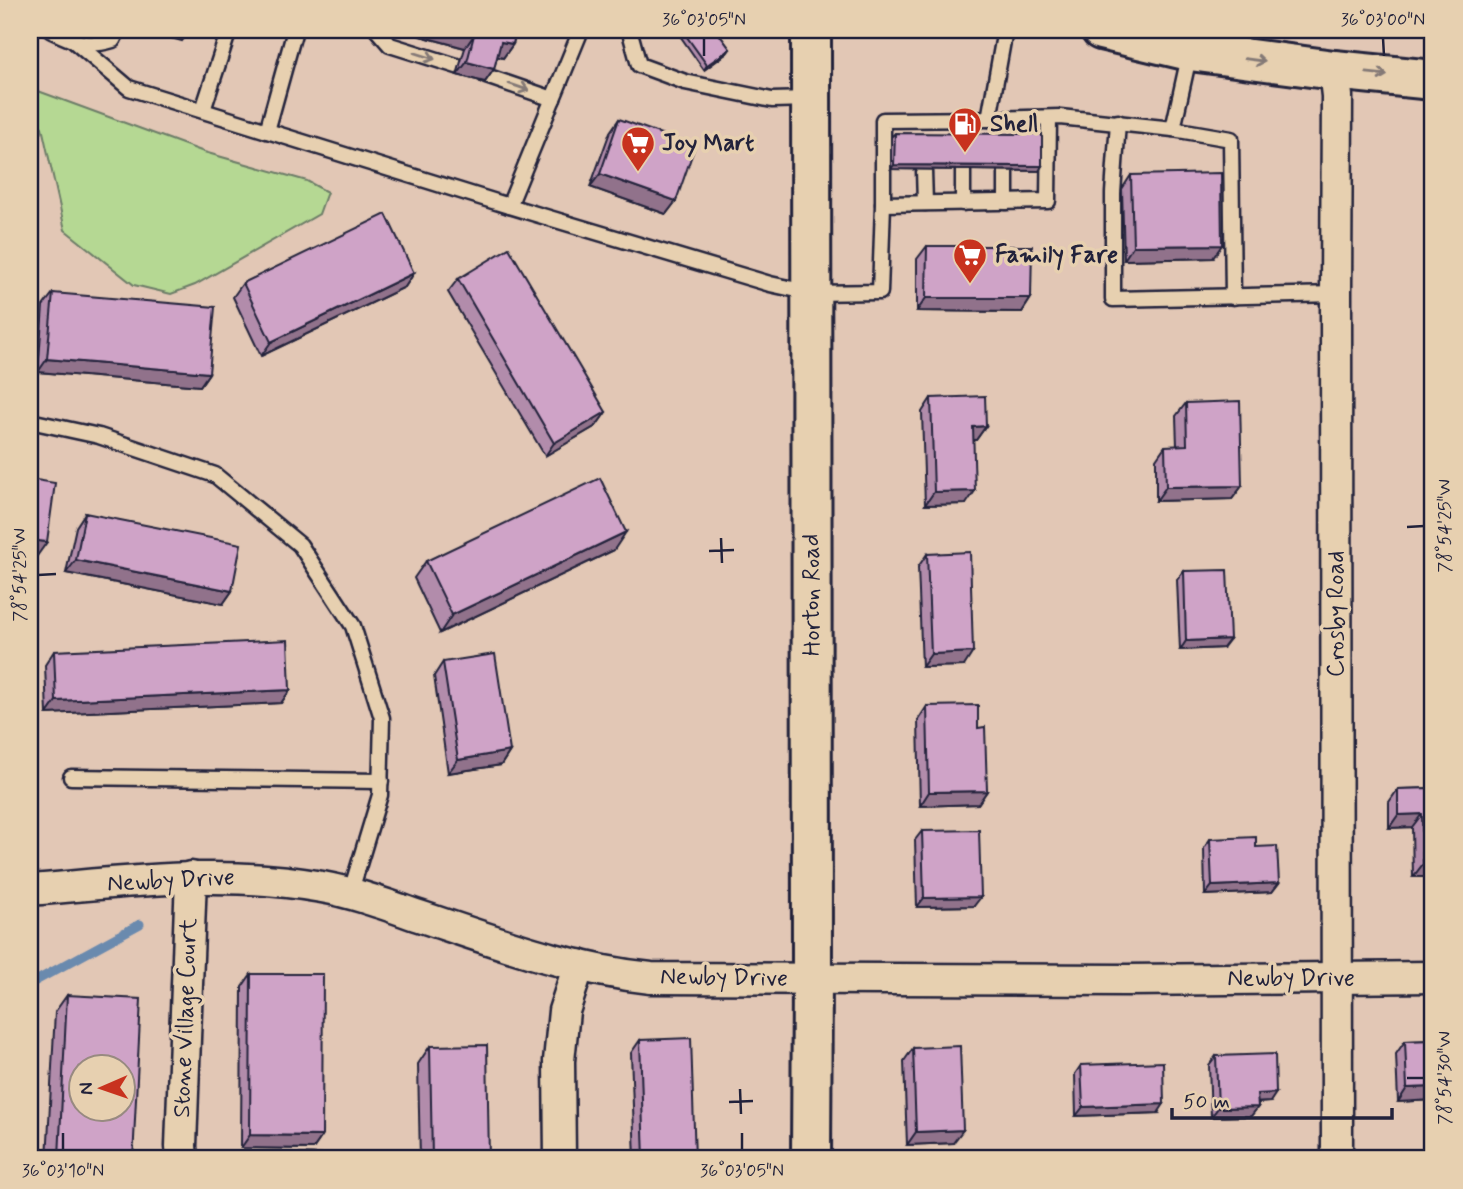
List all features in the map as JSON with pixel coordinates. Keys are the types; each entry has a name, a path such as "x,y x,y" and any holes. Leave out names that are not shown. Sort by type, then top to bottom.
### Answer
{"main road":[{"name":"Horton Road","path":"811,30 811,1159"},
{"path":"1101,30 1190,51 1433,80"}],"street":[{"name":"Crosby Road","path":"1334,70 1337,96 1337,1159"},
{"name":"Newby Drive","path":"30,890 191,877 250,878 322,887 541,956 621,975 651,978 1433,978"},
{"name":"Stone Village Court","path":"182,1159 191,877"},
{"path":"560,1159 559,1061 564,1011 579,965"}],"lane":[{"path":"50,30 75,42 129,88 509,206 770,284 811,293 880,292 883,120 989,119 1007,124 1049,118 1118,122 1231,139 1233,297"},
{"path":"75,42 97,45 113,40 118,30"},
{"path":"203,110 229,30"},
{"path":"267,131 295,30"},
{"path":"377,30 390,45 460,67"},
{"path":"509,206 580,30"},
{"path":"631,30 639,65 685,82 772,100 810,99"},
{"path":"989,119 1005,30"},
{"path":"1173,129 1190,51"},
{"path":"486,76 553,99"},
{"path":"883,204 1048,201 1049,118"},
{"path":"924,138 925,119"},
{"path":"964,119 964,138"},
{"path":"1118,122 1113,193 1113,299 1336,294"},
{"path":"924,170 925,203"},
{"path":"963,170 963,202"},
{"path":"1006,170 1006,202"},
{"path":"30,421 99,436 215,475 300,545 353,626 382,718 380,795 349,894"},
{"path":"71,777 381,781"}],"green space":[{"path":"30,88 204,152 307,181 327,192 319,214 195,285 171,294 134,285 65,230 42,127 30,117"}],"building":[{"path":"455,30 516,30 513,44 501,42 494,69 467,62 474,35"},
{"path":"682,30 716,30 730,49 707,65"},
{"name":"Joy Mart","path":"619,119 695,146 676,201 600,174"},
{"name":"Shell","path":"895,133 1042,134 1042,166 894,165"},
{"path":"1221,173 1222,245 1133,246 1131,175"},
{"path":"386,214 414,273 271,342 243,283"},
{"name":"Family Fare","path":"927,246 1032,246 1031,298 926,298"},
{"path":"509,248 606,412 554,443 458,279"},
{"path":"53,293 215,307 209,373 47,359"},
{"path":"985,396 986,426 973,427 975,491 934,492 931,398"},
{"path":"1240,401 1242,486 1166,487 1165,446 1187,445 1186,403"},
{"path":"600,478 626,532 452,615 426,561"},
{"path":"30,479 55,483 47,542 30,540"},
{"path":"85,513 241,544 232,591 76,560"},
{"path":"970,552 973,652 931,654 927,554"},
{"path":"1227,570 1230,639 1186,641 1184,571"},
{"path":"288,640 290,690 56,701 54,651"},
{"path":"495,654 510,751 458,760 443,662"},
{"path":"978,705 978,728 985,727 987,791 929,792 927,706"},
{"path":"1433,788 1433,864 1423,864 1422,814 1398,815 1398,789"},
{"path":"979,830 981,897 924,898 922,831"},
{"path":"1256,837 1256,847 1277,846 1279,883 1212,886 1210,839"},
{"path":"251,974 323,974 322,1136 250,1135"},
{"path":"67,995 141,999 136,1099 136,1052 66,1052 66,1122 135,1122 133,1159 59,1157"},
{"path":"691,1038 695,1159 644,1159 640,1040"},
{"path":"1433,1040 1433,1087 1407,1088 1405,1041"},
{"path":"487,1045 489,1159 432,1159 430,1046"},
{"path":"960,1046 963,1130 916,1132 913,1048"},
{"path":"1275,1054 1276,1093 1257,1094 1258,1107 1218,1108 1216,1056"},
{"path":"1163,1062 1164,1104 1083,1107 1081,1065"},
{"path":"254,1153 327,1155 327,1159 254,1159"}],"waterway":[{"path":"30,984 140,924"}],"place":[{"name":"Shell","path":"965,154"},
{"name":"Joy Mart","path":"638,173"},
{"name":"Family Fare","path":"970,285"}]}
